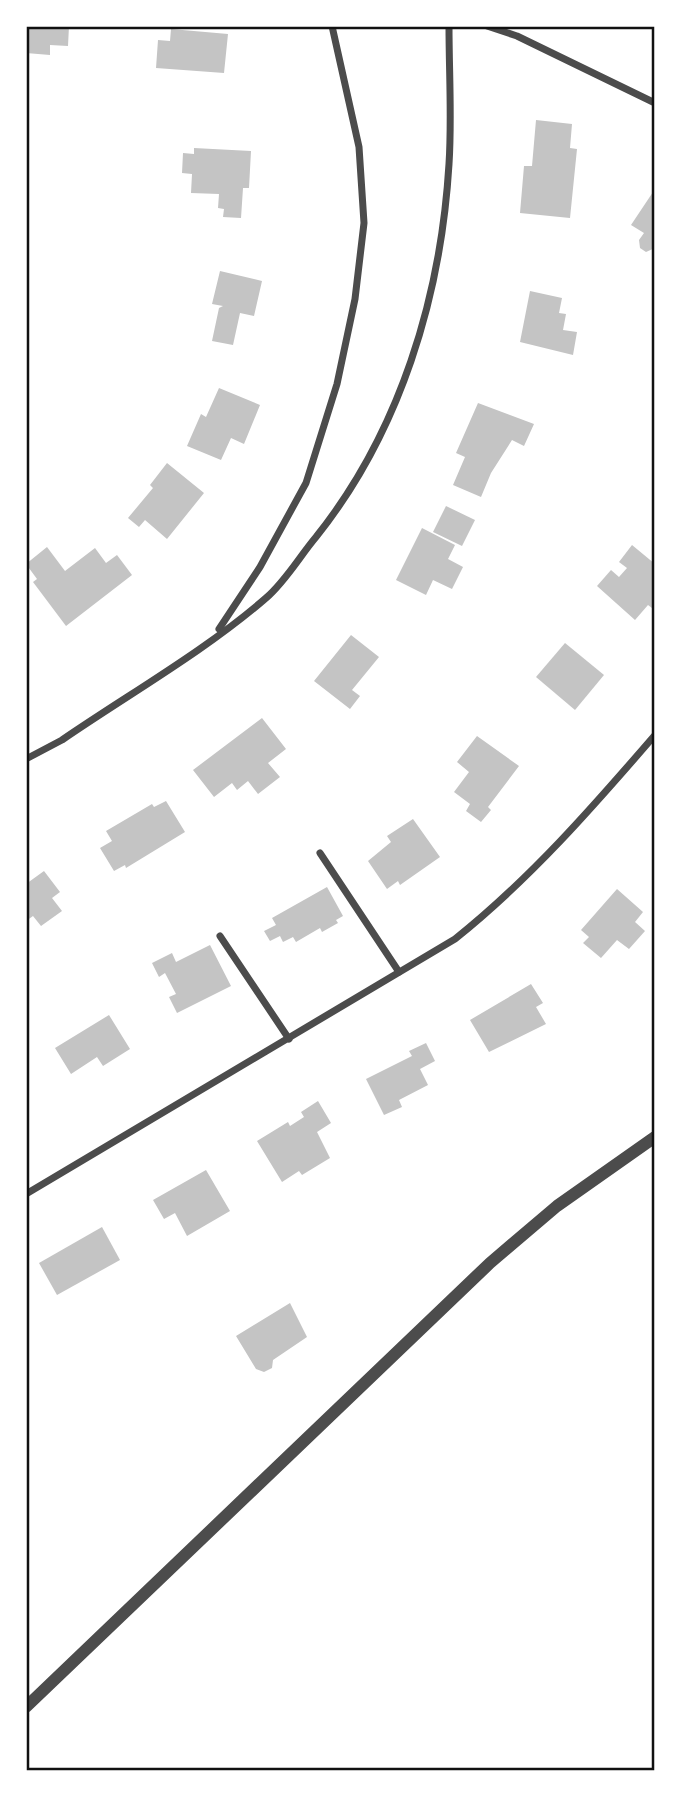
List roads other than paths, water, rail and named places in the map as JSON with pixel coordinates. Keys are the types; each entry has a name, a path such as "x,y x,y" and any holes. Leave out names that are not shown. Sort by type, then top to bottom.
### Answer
{"street":[{"path":"215,636 260,567 306,483 337,384 355,299 364,223 359,147 332,26"},
{"path":"26,759 62,740 268,597 342,504 373,451 403,386 424,314 438,248 449,164 449,26"},
{"path":"487,26 517,36 655,103"},
{"path":"26,1194 455,939 508,897 582,820 655,735"},
{"path":"320,853 399,972"},
{"path":"220,936 289,1039"},
{"path":"26,1707 490,1264 557,1206 655,1137"}]}
